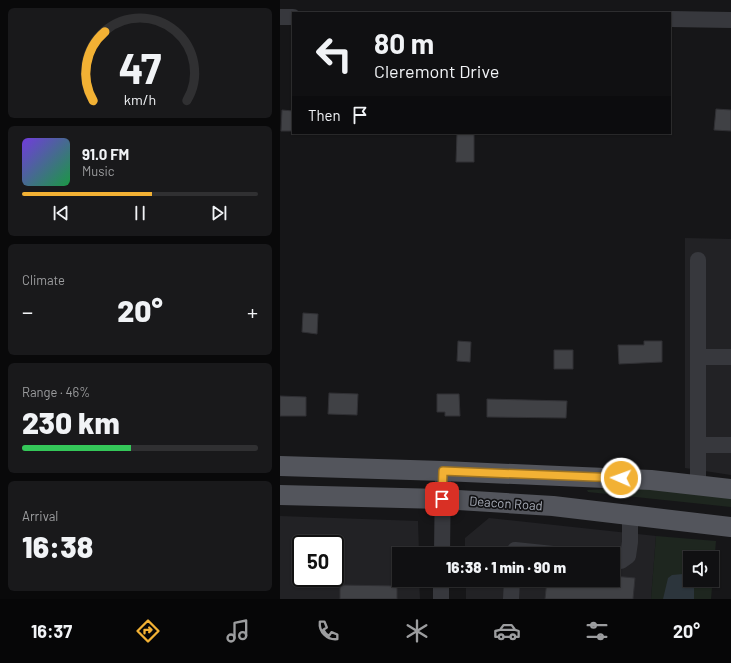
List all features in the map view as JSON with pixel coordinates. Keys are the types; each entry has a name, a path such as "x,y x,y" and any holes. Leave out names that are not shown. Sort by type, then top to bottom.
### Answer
{"main road":[{"path":"280,466 651,480 731,489"},
{"name":"Deacon Road","path":"280,495 442,499 553,506 731,527"}],"street":[{"path":"280,17 292,17"},
{"path":"671,19 731,20"},
{"path":"698,260 698,485"},
{"path":"698,357 731,357"},
{"path":"698,445 731,445"},
{"path":"442,547 443,471"},
{"path":"620,561 628,556 630,515"},
{"path":"441,587 441,599"},
{"path":"511,599 512,587"}],"shaded area":[{"path":"685,238 731,239 731,475 685,468"},
{"path":"664,489 731,496 731,507 588,492 587,490"},
{"path":"280,516 418,521 419,547 392,547 392,587 419,587 420,599 280,599"},
{"path":"489,518 656,536 651,599 466,599 466,587 620,587 620,547 465,547 465,538"},
{"path":"656,536 716,541 715,551 683,551 683,587 712,587 711,599 651,599"},
{"path":"683,574 683,587 694,587 694,599 663,599 668,578 672,575"}],"building":[{"path":"716,109 731,110 731,131 714,130"},
{"path":"282,110 292,111 292,131 281,131"},
{"path":"457,134 474,134 474,162 456,162"},
{"path":"303,313 318,314 317,334 302,332"},
{"path":"458,341 471,342 470,362 457,361"},
{"path":"644,341 662,341 662,362 619,364 618,345 644,345"},
{"path":"554,350 573,350 573,369 554,369"},
{"path":"329,393 358,394 357,415 328,414"},
{"path":"437,394 459,394 460,416 445,416 445,412 437,412"},
{"path":"280,396 306,397 306,416 280,416"},
{"path":"487,399 567,401 566,418 487,417"},
{"path":"620,577 635,578 633,599 545,599 546,587 620,587"},
{"path":"344,585 397,587 397,599 340,599 340,587 344,587"}],"route":[{"path":"442,499 443,471 621,478"}]}
